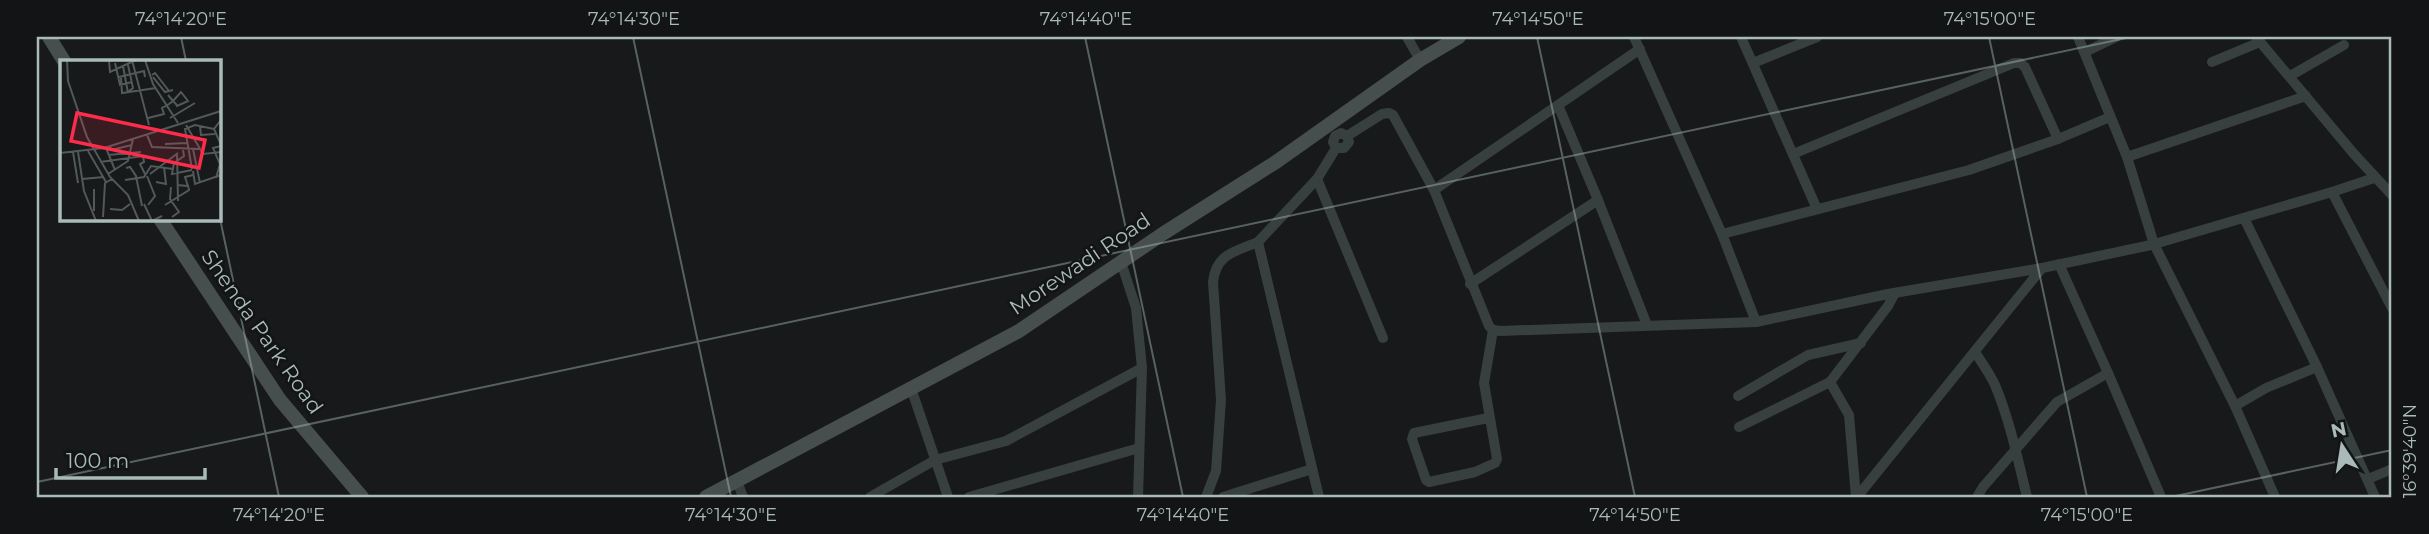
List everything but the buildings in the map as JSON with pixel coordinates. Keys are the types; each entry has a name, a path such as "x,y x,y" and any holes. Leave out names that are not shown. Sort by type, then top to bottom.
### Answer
{"main road":[{"path":"49,37 63,60"},
{"name":"Morewadi Road","path":"706,497 1019,331 1228,192 1330,132 1420,60 1459,37"},
{"name":"Shenda Park Road","path":"161,220 280,400 362,497"}],"street":[{"path":"1406,37 1420,60"},
{"path":"1634,37 1722,234 1756,322"},
{"path":"1741,37 1818,209"},
{"path":"1753,63 1817,37"},
{"path":"2078,37 2127,157 2154,244 2235,406 2275,497"},
{"path":"2085,52 2116,37"},
{"path":"2212,62 2258,39 2374,178 2392,195"},
{"path":"2290,76 2344,45"},
{"path":"1434,190 1640,50"},
{"path":"1793,154 2020,63 2025,67 2058,139"},
{"path":"2127,157 2306,96"},
{"path":"1558,105 1647,325"},
{"path":"1347,136 1382,114 1393,115 1434,190 1470,284 1493,330 1756,322 2154,244 2374,178"},
{"path":"1722,234 1969,170 2058,139 2110,117"},
{"path":"1336,148 1330,132 1347,136"},
{"path":"1336,148 1347,146 1347,136"},
{"path":"1206,497 1216,471 1221,400 1214,268 1222,258 1258,242 1317,179 1336,148"},
{"path":"1317,179 1383,338"},
{"path":"2332,192 2392,306"},
{"path":"1470,284 1598,200"},
{"path":"2244,218 2317,367 2375,497"},
{"path":"1258,242 1319,497"},
{"path":"1121,262 1136,308 1142,368 1138,497"},
{"path":"2059,264 2161,497"},
{"path":"1856,497 2042,268"},
{"path":"1739,428 1830,382 1895,293"},
{"path":"1488,418 1414,433 1412,439 1426,480 1429,482 1475,472 1496,463 1483,383 1493,330"},
{"path":"1738,396 1808,355 1861,343"},
{"path":"1975,352 1994,383 2027,497"},
{"path":"2235,406 2266,388 2317,367"},
{"path":"870,497 935,460 1006,441 1142,368"},
{"path":"1977,497 2057,402 2108,373"},
{"path":"1830,382 1849,415 1856,497"},
{"path":"911,388 948,497"},
{"path":"969,497 1139,448"},
{"path":"1223,497 1312,469"},
{"path":"2368,479 2392,469"},
{"path":"737,481 743,497"}]}
